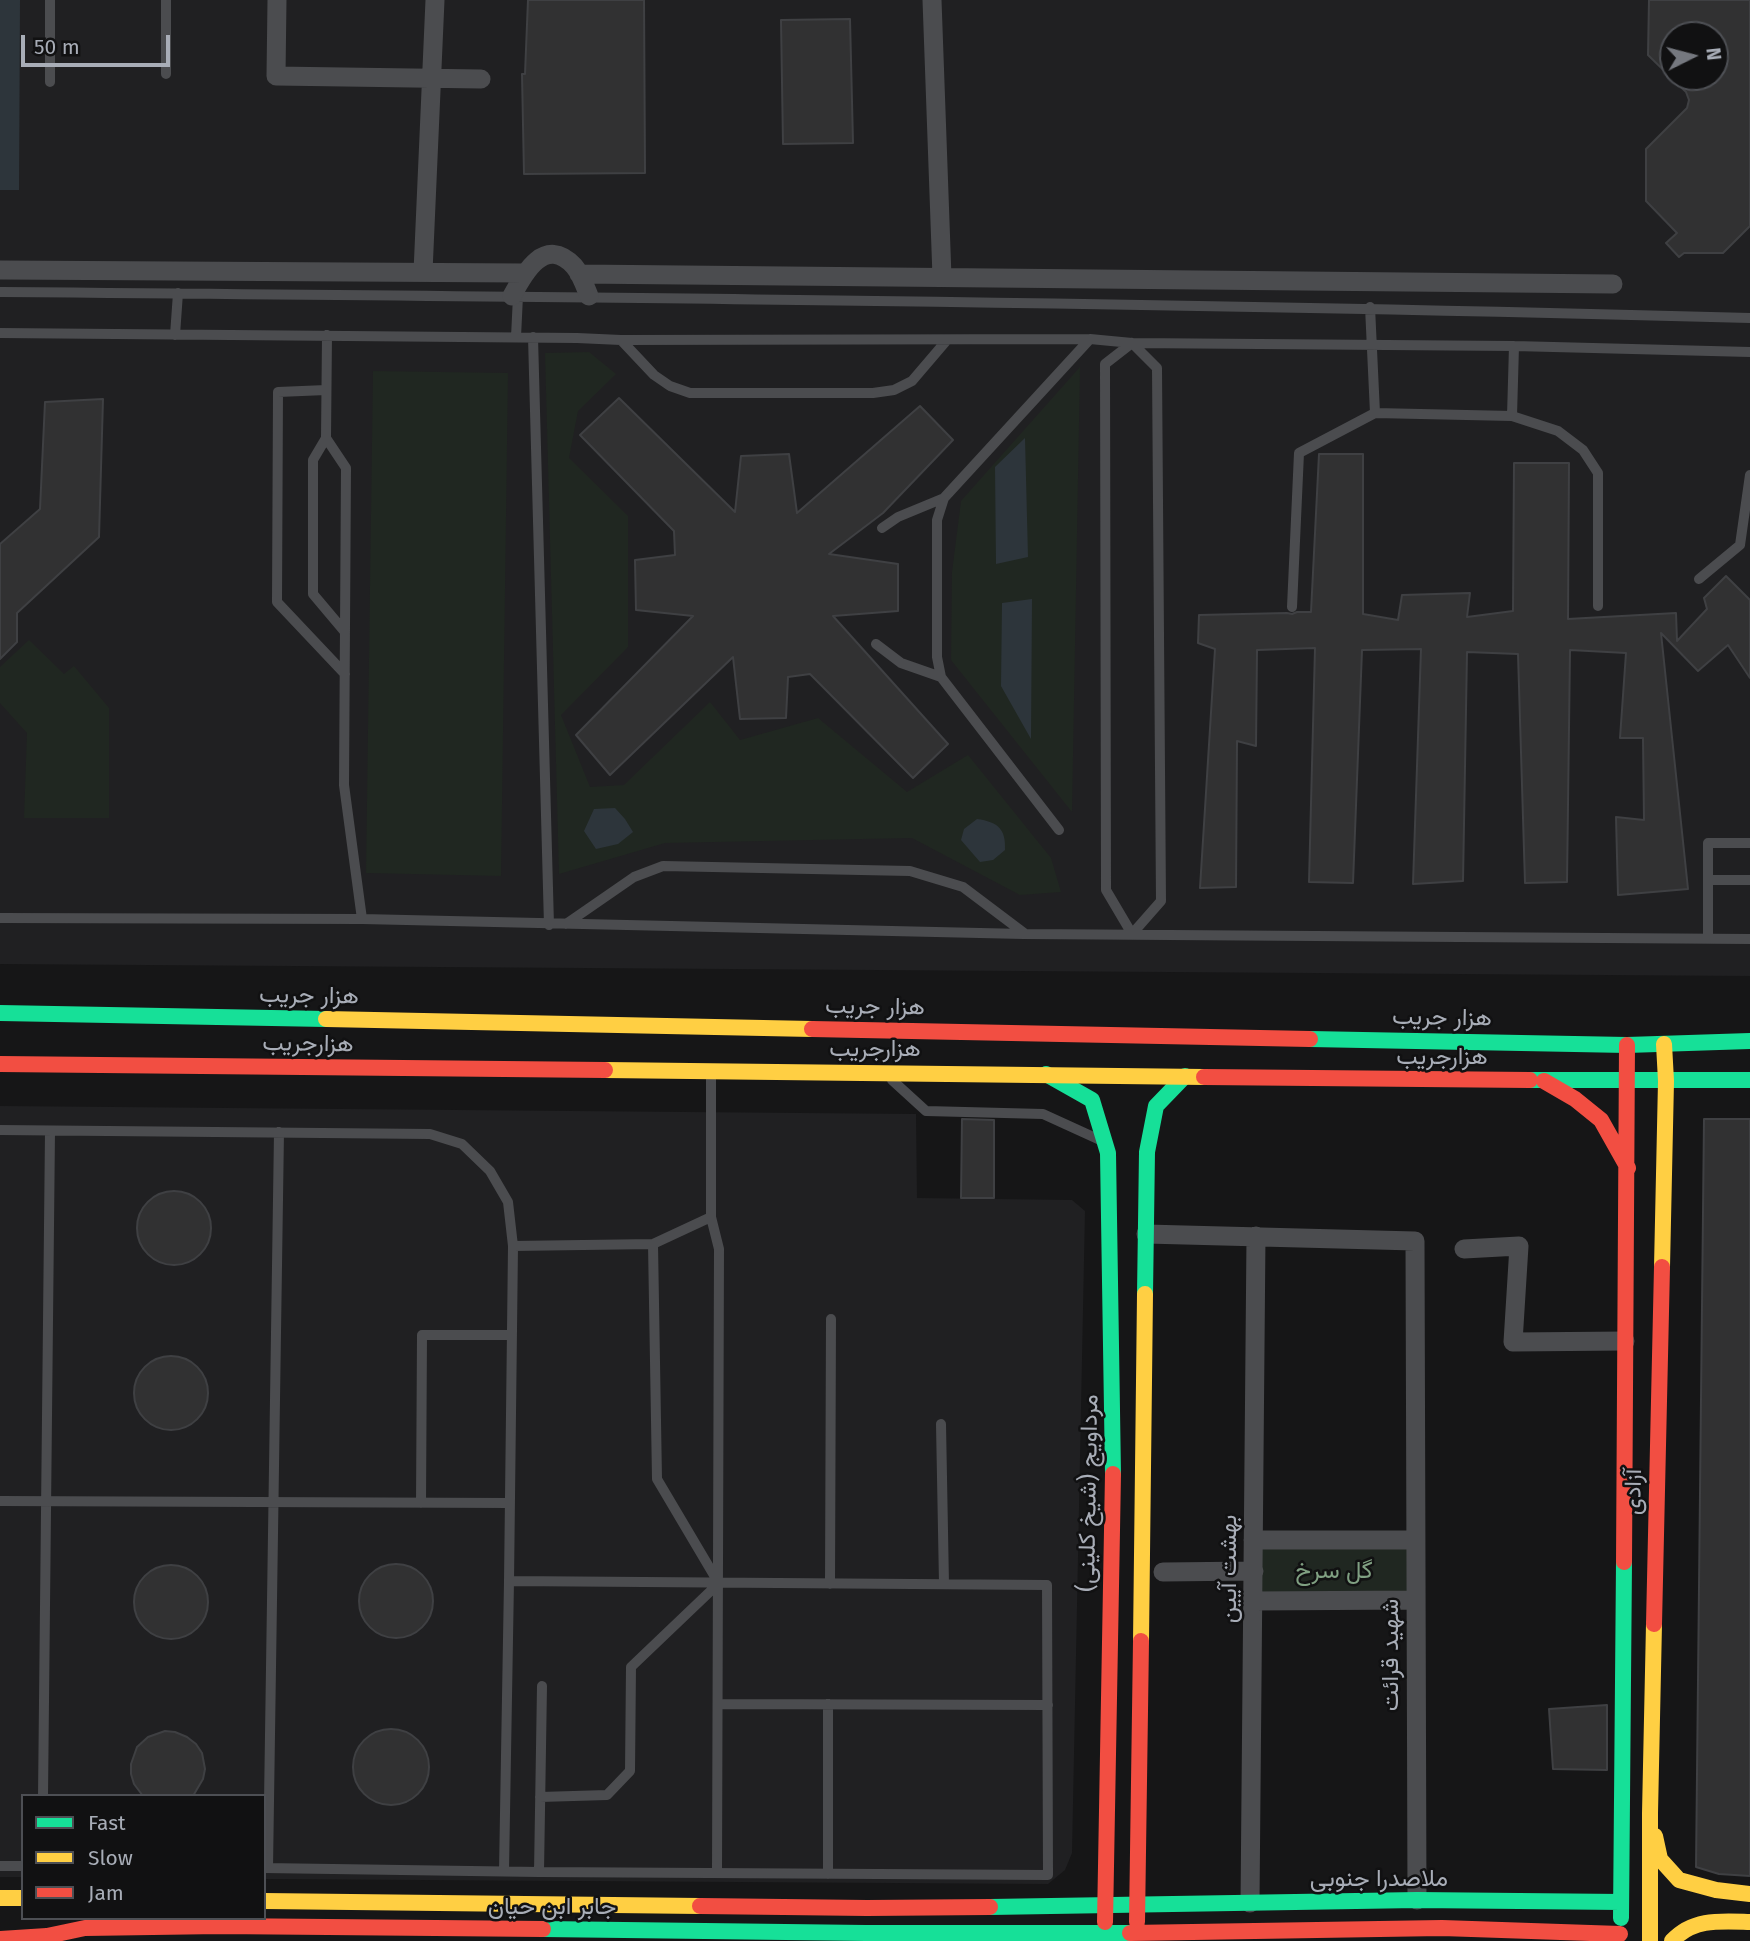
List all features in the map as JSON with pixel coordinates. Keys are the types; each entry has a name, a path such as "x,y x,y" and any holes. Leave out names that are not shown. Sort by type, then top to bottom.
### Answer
{"main road":[{"name":"هزار جریب","path":"0,1013 1627,1045 1750,1041"},
{"name":"آزادی","path":"1650,1941 1650,1813 1666,1081 1664,1044"},
{"name":"آزادی","path":"1620,1937 1625,1602 1627,1045"},
{"name":"هزارجریب","path":"0,1064 1242,1078 1750,1080"},
{"name":"مرداویج (شیخ کلینی)","path":"1046,1074 1092,1100 1108,1153 1114,1436 1105,1937"},
{"path":"1136,1937 1147,1152 1156,1106 1185,1076"},
{"path":"1544,1080 1575,1099 1601,1120 1628,1168"},
{"path":"1114,1436 1143,1437"},
{"path":"1625,1602 1654,1602"},
{"path":"1650,1813 1660,1859 1679,1880 1716,1890 1750,1894"},
{"path":"0,1898 21,1898"},
{"name":"ملاصدرا جنوبی","path":"1105,1906 1416,1900 1621,1902"},
{"name":"جابر ابن حیان","path":"266,1901 867,1908 1105,1906"},
{"path":"1672,1941 1688,1926 1707,1922 1750,1922"},
{"name":"جابر ابن حیان","path":"0,1939 47,1936 85,1928 220,1928 436,1935 1136,1937"},
{"name":"ملاصدرا جنوبی","path":"1136,1937 1311,1935 1442,1928 1476,1935 1620,1937"}],"street":[{"path":"277,0 276,76 481,79"},
{"path":"423,272 435,0"},
{"path":"932,0 942,277"},
{"path":"515,296 525,272 541,257 555,254 575,267 589,296"},
{"path":"0,270 525,272"},
{"path":"579,274 1613,284"},
{"path":"1146,1234 1256,1236"},
{"name":"شهید قرائت","path":"1256,1236 1415,1241 1416,1900"},
{"name":"بهشت آیین","path":"1250,1903 1256,1236"},
{"path":"1464,1248 1519,1246 1513,1342 1625,1341"},
{"path":"1253,1540 1415,1540"},
{"path":"1163,1572 1254,1571"},
{"path":"1254,1601 1415,1600"},
{"path":"654,1936 655,1905"},
{"path":"866,1937 867,1908"}],"lane":[{"path":"50,0 50,82"},
{"path":"166,0 166,74"},
{"path":"0,292 589,296 1370,307 1750,318"},
{"path":"176,335 178,293"},
{"path":"515,296 516,337"},
{"path":"1370,307 1375,413"},
{"path":"0,333 621,340 1090,339 1132,343 1514,346 1750,352"},
{"path":"327,335 326,438 313,460 313,594 345,632"},
{"path":"533,337 549,925"},
{"path":"1059,830 941,677 937,657 937,520 944,498 1090,339"},
{"path":"621,340 654,375 670,386 690,393 873,393 894,390 912,381 947,340"},
{"path":"1132,343 1157,368 1161,901 1132,934"},
{"path":"1132,343 1105,364 1106,890 1132,934"},
{"path":"1512,416 1514,346"},
{"path":"326,390 278,392 278,602 345,674"},
{"path":"1292,607 1298,453 1375,413 1512,416 1558,431 1583,450 1598,473 1598,606"},
{"path":"326,438 346,468 344,785 362,919"},
{"path":"1699,579 1740,545 1750,475"},
{"path":"882,528 898,517 944,498"},
{"path":"876,644 901,663 941,677"},
{"path":"1708,938 1708,843 1750,843"},
{"path":"565,925 634,877 663,866 910,871 963,887 1024,934"},
{"path":"1708,880 1750,880"},
{"path":"0,918 362,919 1024,934 1750,939"},
{"path":"711,1070 711,1217 719,1249 718,1873"},
{"path":"884,1072 926,1111 1043,1114 1105,1142"},
{"path":"0,1130 430,1133 462,1144 489,1171 508,1202 513,1245 504,1871"},
{"path":"43,1794 50,1130"},
{"path":"279,1132 275,1502 266,1868 1048,1875 1047,1585 509,1581"},
{"path":"513,1245 653,1244 711,1217"},
{"path":"653,1244 657,1479 719,1583"},
{"path":"830,1584 831,1319"},
{"path":"421,1503 422,1335 512,1335"},
{"path":"942,1424 944,1584"},
{"path":"0,1501 510,1503"},
{"path":"540,1797 607,1795 630,1771 631,1667 719,1583"},
{"path":"539,1872 542,1686"},
{"path":"719,1704 1048,1705"},
{"path":"828,1704 828,1874"},
{"path":"0,1866 21,1866"}],"shaded area":[{"path":"0,0 1750,0 1750,976 0,964"},
{"path":"0,0 20,0 19,190 0,190"},
{"path":"1025,438 1028,557 996,564 995,467"},
{"path":"1032,599 1031,739 1001,686 1002,603"},
{"path":"615,808 633,832 618,844 596,849 584,831 594,809"},
{"path":"977,819 995,825 1004,837 1005,850 993,860 980,862 961,840 964,829"},
{"path":"0,1106 916,1114 917,1198 1072,1200 1085,1211 1072,1853 1065,1870 1048,1884 266,1879 266,1794 21,1794 21,1877 0,1877"}],"green space":[{"path":"589,352 616,374 578,411 569,458 628,516 628,647 561,715 590,787 624,785 710,702 740,740 818,718 907,792 968,755 1051,858 1061,892 1020,895 912,838 665,843 559,874 545,353"},
{"path":"1080,367 1072,812 951,660 952,572 961,501"},
{"path":"373,371 508,373 501,876 366,873"},
{"path":"29,640 64,674 74,666 109,708 109,818 24,818 27,733 0,703 0,667"},
{"name":"گل سرخ","path":"1253,1540 1415,1540 1415,1600 1253,1601"}],"building":[{"path":"528,0 644,0 645,173 524,174 522,74 525,74"},
{"path":"1649,0 1750,0 1750,226 1723,253 1684,253 1679,257 1666,243 1677,233 1646,201 1646,149 1687,108 1689,100 1685,91 1729,91 1729,21 1659,21 1659,66 1648,55"},
{"path":"850,19 853,143 783,144 781,20"},
{"path":"619,398 735,512 741,456 789,454 797,513 920,406 953,440 883,513 829,554 898,564 898,611 833,616 948,744 913,778 810,674 788,677 786,718 740,719 733,657 610,775 576,735 693,616 636,610 635,560 675,555 674,531 580,435"},
{"path":"103,399 99,537 17,613 17,642 0,659 0,544 40,509 45,402"},
{"path":"1319,454 1363,454 1363,614 1398,620 1402,595 1470,593 1467,617 1513,611 1514,463 1569,463 1568,619 1676,613 1677,641 1707,609 1704,598 1726,576 1750,600 1750,678 1728,645 1698,671 1661,633 1688,889 1618,895 1616,817 1644,820 1643,738 1620,738 1626,653 1570,650 1567,882 1525,883 1518,654 1467,652 1463,881 1413,884 1421,649 1362,650 1353,883 1309,882 1315,648 1257,650 1256,746 1237,741 1236,887 1200,888 1215,649 1198,643 1199,615 1311,612"},
{"path":"962,1119 994,1120 994,1198 961,1198"},
{"path":"1704,1119 1750,1119 1750,1876 1719,1874 1696,1867"},
{"path":"174,1191 195,1197 205,1207 211,1228 205,1249 195,1259 174,1265 153,1259 143,1249 137,1228 143,1207 153,1197"},
{"path":"171,1356 192,1362 202,1372 208,1393 202,1414 192,1424 171,1430 150,1424 140,1414 134,1393 140,1372 150,1362"},
{"path":"396,1564 417,1570 427,1580 433,1601 427,1622 417,1632 396,1638 375,1632 365,1622 359,1601 365,1580 375,1570"},
{"path":"171,1565 192,1571 202,1581 208,1602 202,1623 192,1633 171,1639 150,1633 140,1623 134,1602 140,1581 150,1571"},
{"path":"1607,1705 1607,1770 1553,1769 1549,1709"},
{"path":"391,1729 405,1732 418,1740 426,1753 429,1767 426,1781 418,1794 405,1802 391,1805 377,1802 364,1794 356,1781 353,1767 356,1753 364,1740 377,1732"},
{"path":"165,1731 175,1732 196,1744 202,1753 205,1769 203,1779 194,1794 142,1794 134,1784 131,1764 137,1747 148,1737"}],"traffic: fast":[{"path":"0,1013 326,1019"},
{"path":"1310,1039 1627,1045 1750,1041"},
{"path":"1046,1074 1092,1100 1108,1153 1113,1474"},
{"path":"1145,1294 1147,1152 1156,1106 1185,1076"},
{"path":"1530,1080 1750,1080"},
{"path":"1621,1918 1624,1562"},
{"path":"990,1907 1417,1900 1621,1902"},
{"path":"543,1929 1130,1933"}],"traffic: slow":[{"path":"326,1019 812,1029"},
{"path":"1662,1267 1666,1081 1664,1044"},
{"path":"605,1070 1204,1077"},
{"path":"1141,1641 1145,1294"},
{"path":"1650,1941 1654,1624"},
{"path":"1655,1836 1660,1859 1679,1880 1716,1890 1750,1894"},
{"path":"0,1898 21,1898"},
{"path":"266,1901 700,1906"},
{"path":"1672,1941 1689,1928 1708,1922 1750,1922"}],"traffic: jam":[{"path":"812,1029 1310,1039"},
{"path":"1624,1562 1627,1045"},
{"path":"0,1064 605,1070"},
{"path":"1204,1077 1530,1080"},
{"path":"1544,1081 1575,1099 1601,1120 1628,1168"},
{"path":"1654,1624 1662,1267"},
{"path":"1105,1922 1113,1474"},
{"path":"1137,1922 1141,1641"},
{"path":"700,1906 990,1907"},
{"path":"0,1939 47,1936 85,1928 220,1926 543,1929"},
{"path":"1130,1933 1442,1928 1620,1934"}]}
